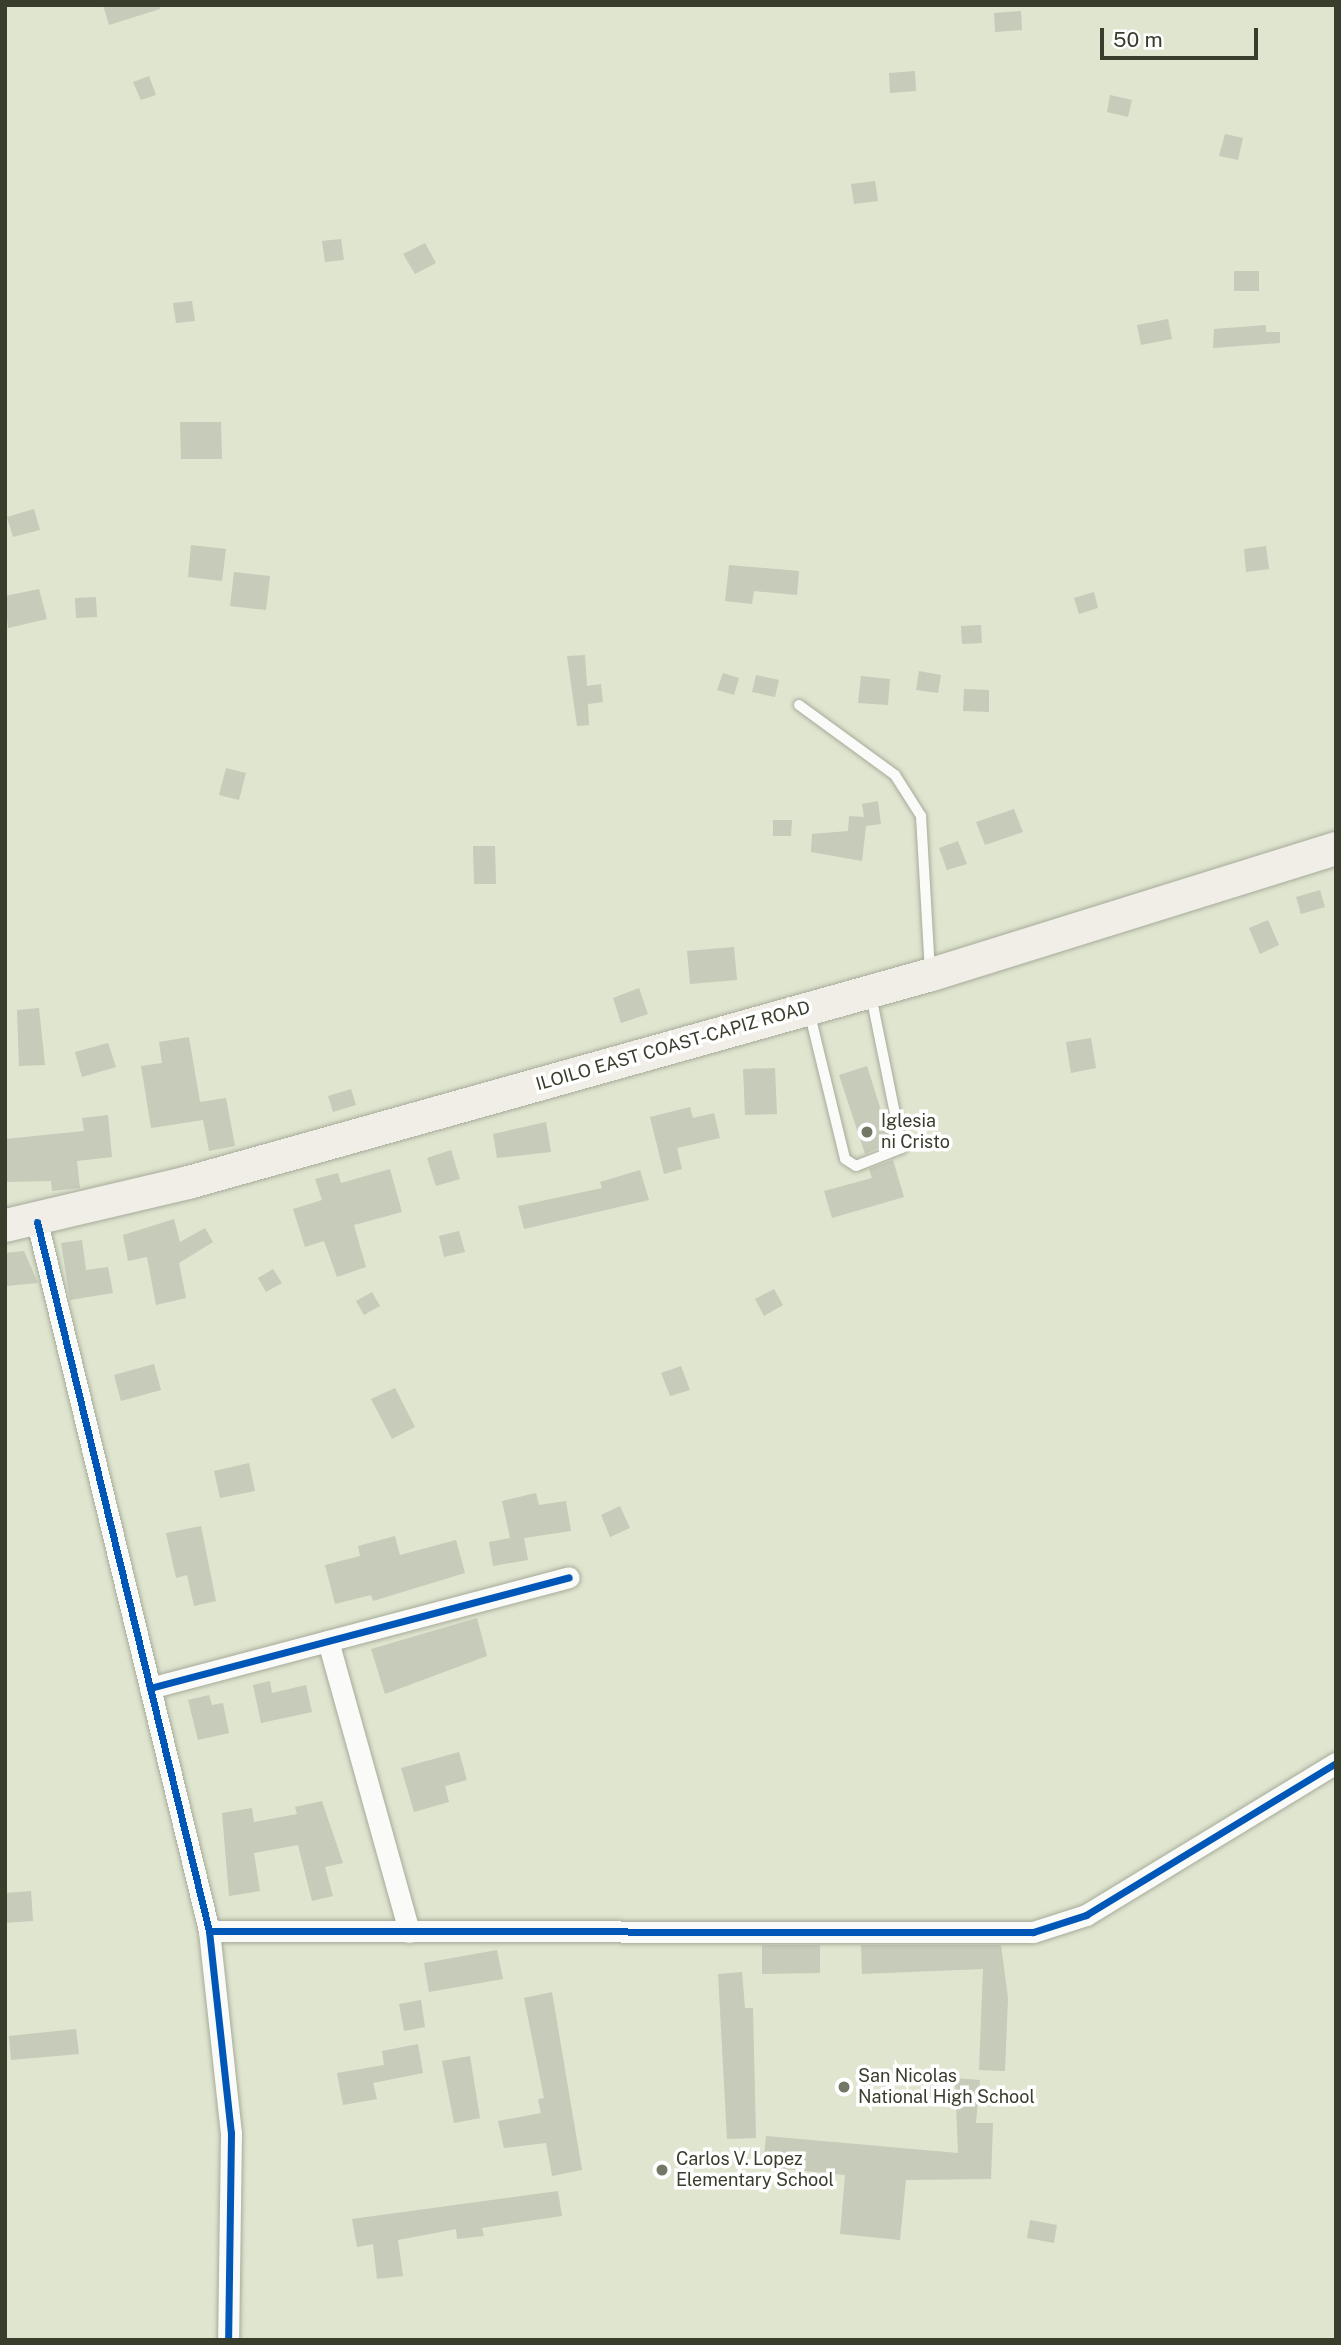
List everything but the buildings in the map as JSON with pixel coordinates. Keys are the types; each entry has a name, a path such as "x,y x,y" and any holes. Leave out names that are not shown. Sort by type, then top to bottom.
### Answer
{"main road":[{"name":"ILOILO EAST COAST-CAPIZ ROAD","path":"21,1223 931,974 1336,848"}],"street":[{"path":"21,1223 150,1688 209,1931 231,2133 228,2340"},
{"path":"150,1688 569,1577"},
{"path":"328,1641 409,1932"},
{"path":"209,1931 1033,1932 1086,1915 1336,1763"}],"lane":[{"path":"799,705 895,775 921,816 931,974"},
{"path":"808,1009 845,1159 856,1166 894,1156 902,1148 870,991"}],"cycle path":[{"path":"37,1222 209,1931 231,2133 228,2340"},
{"path":"150,1688 569,1577"},
{"path":"209,1931 1033,1932 1086,1915 1336,1763"}],"place":[{"name":"Iglesia ni Cristo","path":"867,1132"},
{"name":"San Nicolas National High School","path":"844,2087"},
{"name":"Carlos V. Lopez Elementary School","path":"662,2170"}]}
